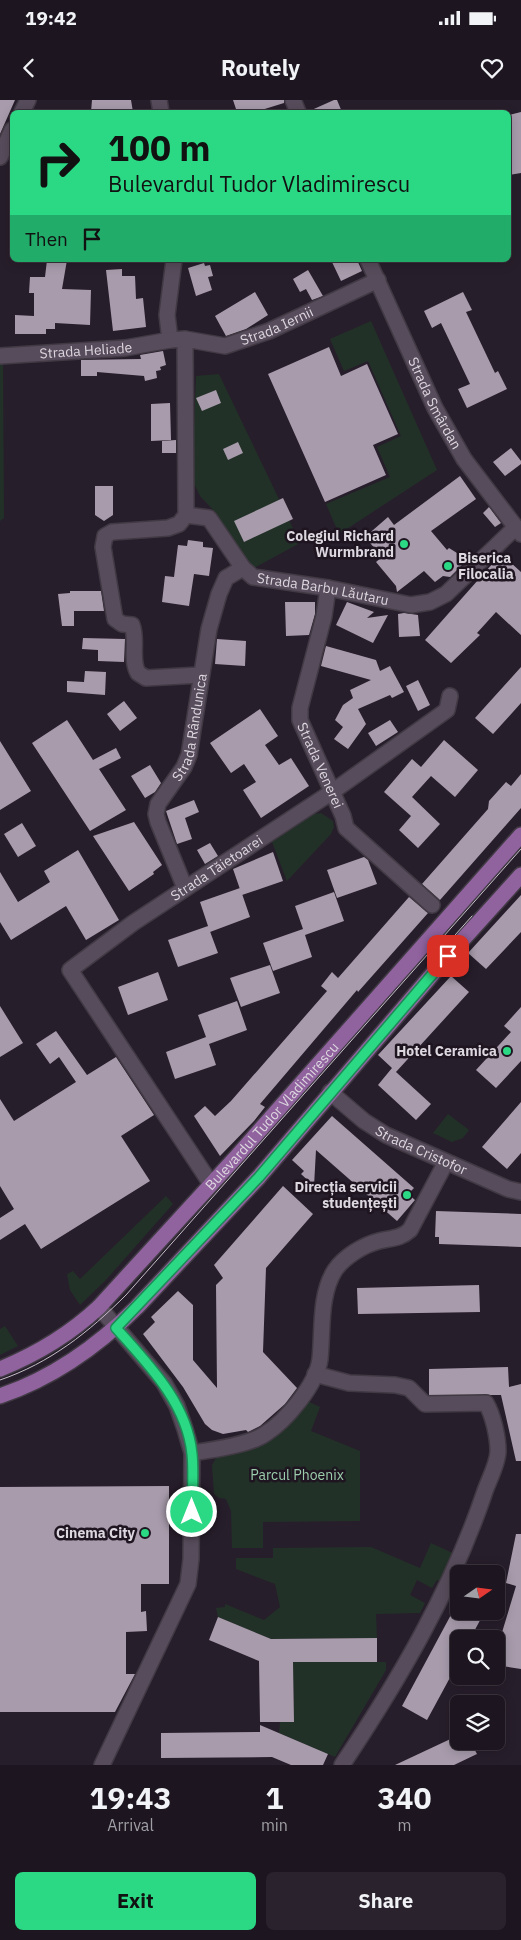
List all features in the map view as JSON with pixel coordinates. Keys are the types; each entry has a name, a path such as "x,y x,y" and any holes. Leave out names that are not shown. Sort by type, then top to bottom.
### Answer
{"main road":[{"name":"Bulevardul Tudor Vladimirescu","path":"0,1369 31,1356 57,1341 82,1323 98,1307 211,1184 521,835"},
{"name":"Bulevardul Tudor Vladimirescu","path":"0,1396 42,1380 83,1354 116,1328 259,1177 330,1092 521,875"}],"street":[{"path":"0,157 7,134"},
{"path":"174,262 167,315 177,340 186,515 180,524 168,528 112,532 105,536 103,547 115,618 122,624 132,626 135,632 135,663 138,673 146,678 200,675"},
{"name":"Strada Smârdan","path":"369,262 435,408 464,459 518,530"},
{"name":"Strada Iernii","path":"177,340 225,346 248,340 378,280"},
{"name":"Strada Heliade","path":"0,356 125,348 177,340"},
{"name":"Strada Barbu Lăutaru","path":"186,515 209,518 243,568 253,577 328,588 411,605 430,602 446,594 518,530"},
{"name":"Strada Rândunica","path":"185,888 158,822 156,810 160,800 184,767 188,755 200,675 218,594 226,578 243,568"},
{"name":"Strada Venerei","path":"328,588 324,616 300,716 343,816 346,828 432,906"},
{"name":"Strada Tăietoarei","path":"211,1184 70,970 133,923 332,792 447,710 450,696"},
{"name":"Strada Cristofor","path":"330,1092 364,1121 386,1135 508,1189 521,1192"},
{"path":"192,1453 248,1441 265,1435 303,1398 320,1362 326,1294 335,1271 344,1260 356,1252 377,1241 402,1237 410,1230 446,1162"},
{"path":"98,1307 164,1383 177,1406 192,1453 192,1560 188,1584 102,1765"},
{"path":"315,1374 349,1383 395,1385 409,1388 425,1404 486,1403 490,1409 498,1452 468,1539 450,1582 380,1704 342,1765"}],"green space":[{"path":"371,321 437,470 339,534 326,504 390,477 377,447 401,436 368,361 344,371 330,339"},
{"path":"0,361 3,361 4,518 0,521"},
{"path":"219,374 300,543 252,569 215,512 200,496 192,479 196,376"},
{"path":"321,813 333,821 334,827 331,834 287,881 272,842 314,814"},
{"path":"448,1114 469,1130 463,1138 452,1142 433,1133"},
{"path":"166,1196 173,1204 105,1281 80,1305 70,1290 67,1274 73,1271 80,1279"},
{"path":"5,1326 18,1346 0,1355 0,1329"},
{"name":"Parcul Phoenix","path":"307,1401 320,1407 311,1431 360,1451 360,1521 263,1522 263,1548 232,1548 231,1511 226,1499 219,1498 214,1494 212,1465 219,1453"},
{"path":"431,1543 455,1554 443,1583 437,1580 432,1588 417,1580 410,1595 425,1603 420,1613 376,1614 377,1638 271,1639 218,1617 216,1608 225,1607 225,1604 264,1620 280,1607 275,1584 236,1569 236,1558 273,1558 273,1548 371,1547 420,1568"},
{"path":"278,1662 386,1662 386,1670 335,1757 279,1733 280,1722 294,1722 293,1672"}],"building":[{"path":"0,100 15,100 10,110 0,134"},
{"path":"92,100 131,100 133,110 91,110"},
{"path":"233,100 284,100 284,103 261,110 236,110"},
{"path":"337,100 341,110 312,110"},
{"path":"521,112 521,173 511,175 511,114"},
{"path":"47,262 67,262 62,289 91,290 90,325 55,323 55,329 46,329 46,334 15,334 15,315 34,316 34,293 29,293 30,277 45,277"},
{"path":"332,262 358,262 362,271 341,281"},
{"path":"204,263 205,266 210,265 213,276 208,277 212,290 196,296 188,268"},
{"path":"122,269 122,276 135,276 136,299 143,298 146,327 113,331 106,270"},
{"path":"308,270 323,296 312,300 306,289 300,292 293,279"},
{"path":"255,292 268,315 246,329 226,336 215,316"},
{"path":"463,292 472,310 466,312 495,373 498,371 507,389 467,408 458,389 470,384 441,323 432,328 424,311"},
{"path":"329,347 341,376 367,364 398,434 373,445 386,475 325,502 268,374"},
{"path":"163,351 166,365 160,367 161,370 156,371 157,378 145,381 144,376 97,372 97,376 81,376 81,360 141,359 140,355"},
{"path":"216,390 221,403 202,411 196,398"},
{"path":"170,403 171,440 151,441 151,404"},
{"path":"176,440 176,453 162,453 162,441"},
{"path":"238,442 243,453 228,460 223,449"},
{"path":"511,448 521,461 521,464 505,476 493,462"},
{"path":"460,476 476,499 431,531 447,550 449,548 457,553 470,550 462,565 450,577 443,576 435,582 424,571 397,592 396,586 376,562 382,557 365,537 388,517 394,525"},
{"path":"95,486 113,486 113,515 104,521 95,515"},
{"path":"283,498 293,519 244,542 234,521"},
{"path":"489,507 501,523 495,527 483,513"},
{"path":"188,540 203,542 203,547 213,548 209,576 194,574 189,606 162,602 165,576 174,577 178,545 187,546"},
{"path":"501,554 521,572 521,635 496,612 477,633 480,635 451,663 425,640"},
{"path":"70,591 101,591 104,611 74,611 74,626 62,626 58,594 70,593"},
{"path":"285,602 315,602 315,614 309,635 286,636"},
{"path":"347,602 374,612 367,618 388,615 373,643 336,625"},
{"path":"398,614 418,615 420,636 399,637"},
{"path":"83,638 125,639 124,662 98,661 98,650 82,649"},
{"path":"217,639 246,641 245,666 215,664"},
{"path":"326,646 376,660 380,671 390,666 404,692 392,698 390,695 358,709 366,724 348,749 334,739 343,727 335,720 343,705 353,698 350,690 371,680 321,666"},
{"path":"521,667 521,703 493,734 475,718"},
{"path":"85,671 106,672 105,695 67,692 67,681 84,682"},
{"path":"418,680 430,705 418,711 406,686"},
{"path":"124,701 137,718 120,731 107,714"},
{"path":"260,709 278,736 265,745 279,765 291,758 309,786 261,818 243,790 256,782 244,764 231,773 210,743"},
{"path":"67,720 93,760 116,748 121,758 99,769 126,810 90,831 32,743"},
{"path":"390,720 398,732 376,746 368,733"},
{"path":"444,740 478,770 455,797 431,776 412,797 440,824 418,848 399,830 411,816 384,792 412,759 421,767"},
{"path":"0,741 31,791 0,810"},
{"path":"150,765 161,783 155,792 145,798 131,776"},
{"path":"521,774 521,808 440,900 422,884 488,809 489,801 506,782 511,786"},
{"path":"194,800 199,812 185,818 192,839 177,844 166,811"},
{"path":"134,822 162,865 153,872 154,874 129,891 93,836"},
{"path":"22,823 36,846 18,857 4,834"},
{"path":"210,843 218,856 205,864 197,850"},
{"path":"78,850 119,920 86,940 66,906 11,940 0,922 0,872 18,902 50,882 44,871"},
{"path":"273,852 283,881 242,895 233,869"},
{"path":"364,857 368,860 377,884 337,898 327,870"},
{"path":"240,888 250,917 210,932 200,902"},
{"path":"334,892 344,921 305,935 312,957 273,971 263,943 303,929 295,906"},
{"path":"521,895 521,932 486,969 468,953"},
{"path":"409,897 428,913 358,992 357,990 260,1104 265,1107 254,1121 220,1156 194,1116 205,1106 215,1116 231,1101 327,991 321,986 332,972 338,978"},
{"path":"208,926 218,953 178,967 168,940"},
{"path":"270,965 280,993 241,1007 230,978"},
{"path":"158,972 168,1000 128,1015 118,987"},
{"path":"451,976 469,992 396,1072 431,1104 416,1120 378,1085 392,1068 378,1055"},
{"path":"237,1001 247,1030 209,1044 216,1065 175,1079 166,1052 206,1037 198,1015"},
{"path":"0,1006 23,1043 0,1057"},
{"name":"Hotel Ceramica","path":"521,1007 521,1061 496,1088 476,1070 511,1032 504,1026"},
{"path":"56,1031 87,1075 116,1057 154,1115 121,1136 150,1181 41,1249 25,1224 0,1240 0,1218 14,1209 0,1186 0,1099 14,1121 76,1082 59,1057 50,1064 36,1044"},
{"path":"521,1102 521,1153 507,1169 482,1147"},
{"path":"332,1116 414,1188 408,1194 415,1200 397,1221 316,1150 314,1186 301,1174 304,1171 292,1160"},
{"path":"283,1186 313,1214 266,1268 263,1352 297,1388 285,1404 260,1426 248,1432 246,1430 223,1434 212,1430 205,1424 183,1387 143,1334 155,1322 151,1317 178,1291 193,1305 193,1360 217,1388 216,1285 223,1278 214,1265"},
{"path":"436,1211 521,1214 521,1247 439,1244 439,1237 435,1237"},
{"path":"479,1285 480,1312 358,1314 357,1288"},
{"path":"508,1367 509,1387 521,1384 521,1461 516,1461 501,1395 429,1395 429,1369"},
{"path":"169,1486 169,1584 141,1584 141,1612 146,1611 147,1631 126,1632 126,1674 135,1674 115,1712 0,1712 0,1487"},
{"path":"516,1534 521,1534 521,1669 505,1666 505,1630 503,1630 516,1586 506,1583"},
{"path":"218,1617 271,1639 377,1638 377,1662 293,1662 294,1722 260,1722 259,1661 209,1640"},
{"path":"450,1617 450,1620 480,1620 475,1630 450,1630 450,1678 427,1720 402,1706"},
{"path":"260,1725 328,1754 323,1765 291,1765 272,1757 161,1758 161,1733 260,1732"},
{"path":"450,1739 450,1750 475,1750 477,1754 454,1765 395,1765"}],"tram line":[{"path":"0,1380 36,1365 68,1345 98,1322 126,1295 521,849"},
{"path":"439,953 472,916"}],"place":[{"name":"Colegiul Richard Wurmbrand","path":"404,544"},
{"name":"Biserica Filocalia","path":"448,566"},
{"name":"Hotel Ceramica","path":"507,1051"},
{"name":"Direcția servicii studențești","path":"407,1195"},
{"name":"Cinema City","path":"145,1533"}],"route":[{"path":"192,1512 192,1453 177,1406 164,1383 116,1328 259,1177 448,956"}]}
